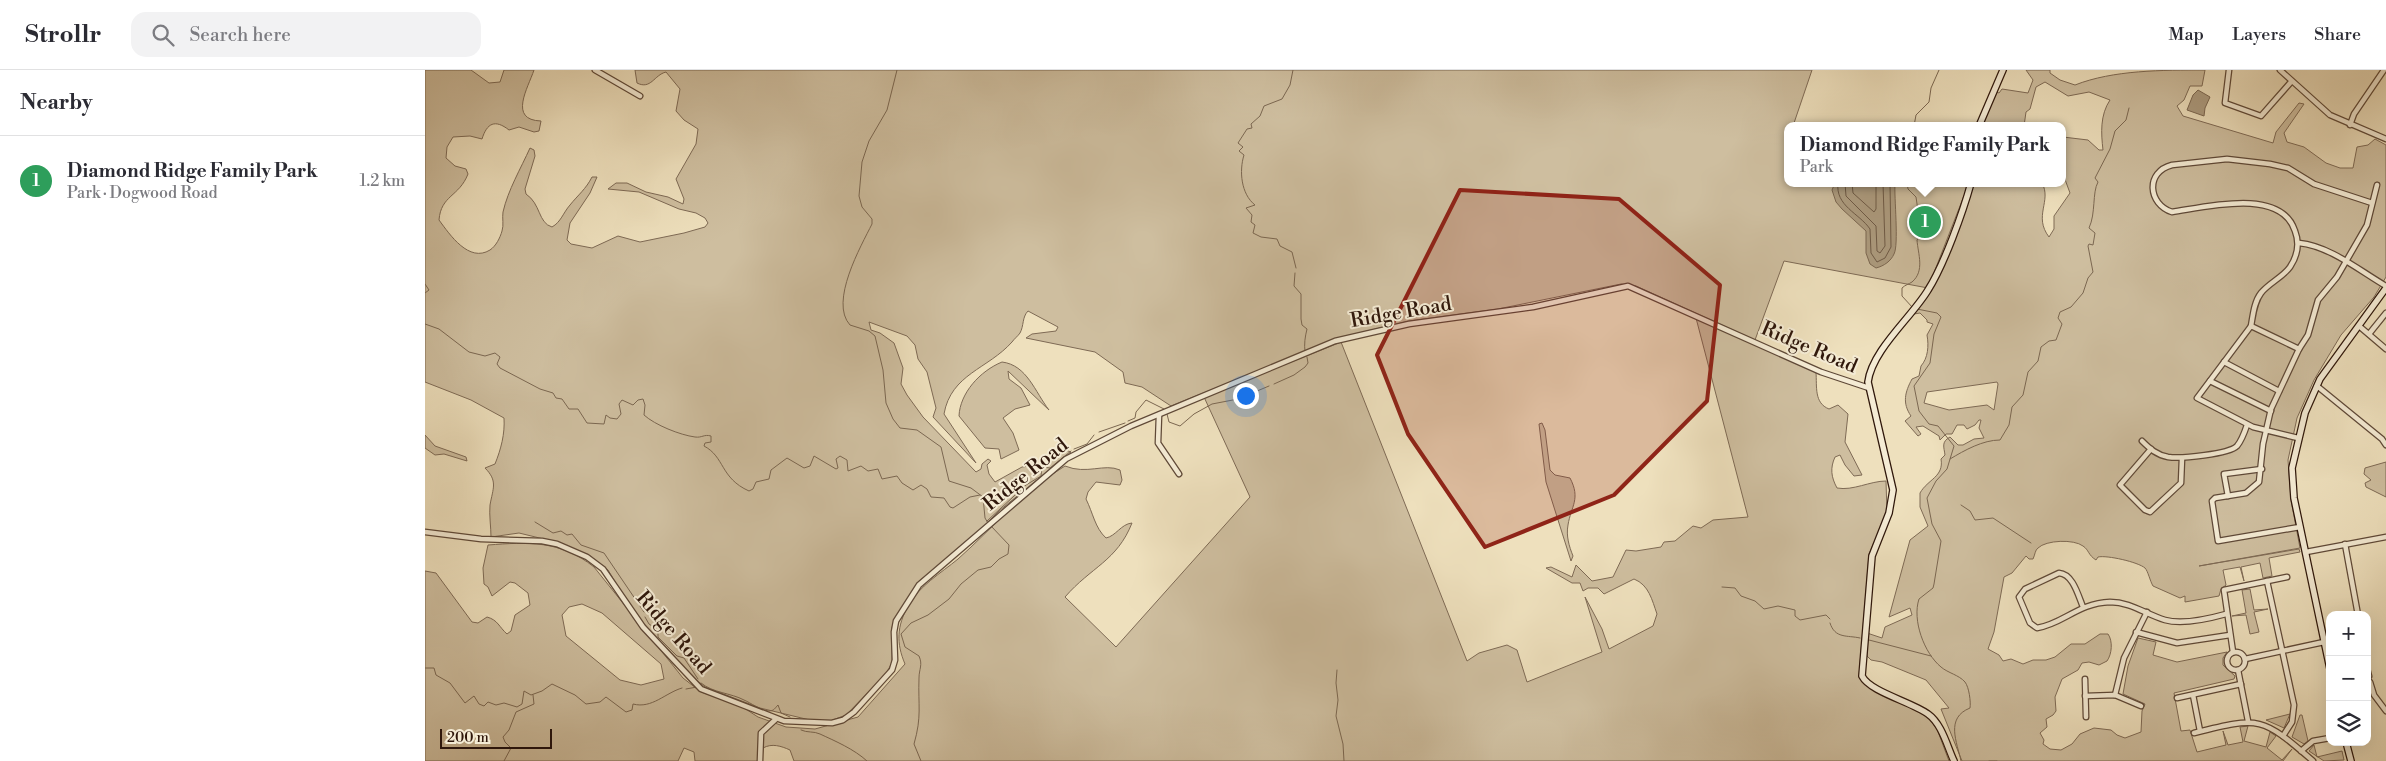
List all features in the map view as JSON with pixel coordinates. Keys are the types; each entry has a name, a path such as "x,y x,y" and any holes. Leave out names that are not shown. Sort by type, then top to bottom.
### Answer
{"street":[{"path":"595,70 640,96"},
{"path":"1981,122 2003,70"},
{"path":"2229,70 2225,103 2261,116 2291,82"},
{"path":"2281,70 2291,82 2324,111 2350,125 2386,139"},
{"path":"2350,125 2354,114 2384,70"},
{"path":"2298,438 2247,425 2197,398 2251,326 2255,305 2261,293 2289,268 2299,243 2295,228 2287,216 2267,205 2240,203 2172,212 2164,209 2156,201 2153,182 2156,174 2163,167 2242,160 2288,168 2314,184 2372,202"},
{"path":"2301,526 2218,542 2212,501 2246,493 2259,482 2271,411 2312,321 2318,300 2346,262 2367,225 2377,186"},
{"path":"1954,761 1938,725 1929,714 1871,685 1862,676 1872,556 1889,512 1893,490 1869,388 1869,377 1873,367 1934,278 1969,187"},
{"path":"2299,243 2325,251 2386,287 2341,348 2317,386 2305,413 2298,438 2292,478 2327,656"},
{"name":"Ridge Road","path":"425,532 481,539 542,541 565,547 594,561 603,569 643,627 698,686 776,719 802,724 832,723 843,720 854,712 892,670 895,660 894,632 896,621 915,590 989,524 1073,454 1159,415 1335,341 1409,324 1533,307 1624,286 1639,290 1821,372 1869,388"},
{"path":"2369,334 2386,313"},
{"path":"2251,326 2299,350"},
{"path":"2359,326 2386,349"},
{"path":"2224,362 2279,391"},
{"path":"2210,380 2271,411"},
{"path":"2317,386 2382,439 2386,445"},
{"path":"1159,415 1158,443 1164,456 1179,474"},
{"path":"2142,441 2151,449 2167,457 2182,458 2229,450 2237,446 2247,425"},
{"path":"2151,449 2120,485 2145,510 2151,512 2181,483 2182,458"},
{"path":"2227,496 2224,474 2262,469"},
{"path":"2306,552 2386,537"},
{"path":"2345,544 2357,611"},
{"path":"2083,607 2070,578 2064,574 2059,574 2025,589 2019,597 2030,624 2037,628 2083,607 2113,602 2127,604 2166,620 2179,622 2226,614"},
{"path":"2233,652 2224,590 2287,577"},
{"path":"2267,581 2294,709 2292,722 2283,736"},
{"path":"2115,695 2124,658 2147,612"},
{"path":"2136,632 2177,644 2230,635"},
{"path":"2245,660 2324,642"},
{"path":"2233,652 2242,654 2245,660 2243,668 2238,670 2229,668 2226,662 2228,656 2233,652"},
{"path":"2238,670 2248,721"},
{"path":"2085,679 2086,717"},
{"path":"2177,698 2241,684"},
{"path":"2371,685 2374,695 2386,711"},
{"path":"2085,696 2115,695 2141,706"},
{"path":"2193,695 2200,731"},
{"path":"760,761 761,734 776,719"},
{"path":"2195,733 2248,721 2269,726 2313,761"},
{"path":"2301,751 2313,741 2326,739"},
{"path":"2347,746 2351,761"}],"highlighted area":[{"path":"1460,190 1619,199 1720,285 1707,401 1614,495 1485,547 1408,434 1377,355"}],"shaded area":[{"path":"425,70 471,70 489,83 500,82 504,70 534,70 525,94 523,109 525,115 531,119 541,121 539,131 534,132 519,127 509,130 500,125 492,124 486,129 482,139 470,136 453,137 447,147 446,158 455,166 466,169 468,174 464,182 443,206 439,220 454,240 475,253 490,250 499,239 503,229 505,204 530,148 534,150 535,156 525,189 526,194 531,198 547,225 552,227 555,225 592,177 597,177 590,193 570,223 567,240 571,244 592,248 618,236 640,242 705,227 708,223 705,218 696,213 679,209 639,192 608,189 616,183 627,183 646,192 668,197 683,204 684,199 676,179 696,144 698,129 684,120 676,111 680,89 666,72 646,85 642,85 637,83 635,70 1812,70 1794,122 1784,122 1784,187 1967,187 1928,288 1784,261 1755,340 1636,286 1621,284 1498,309 1409,321 1342,337 1171,406 1142,387 1125,383 1123,372 1095,352 1026,338 1032,334 1056,331 1058,327 1028,311 1018,335 1002,351 962,381 948,401 944,414 976,463 933,417 936,408 927,372 918,359 915,345 907,336 869,322 871,330 880,333 894,343 903,368 901,384 907,395 923,417 976,472 981,469 982,464 988,459 991,461 987,465 989,474 995,482 1022,467 1037,465 1054,452 1063,449 1071,452 999,511 961,549 919,581 892,627 892,663 885,675 846,715 830,721 814,721 760,708 705,687 692,677 648,630 608,570 589,555 556,542 519,533 491,537 490,509 493,481 485,468 495,464 501,447 504,418 471,400 425,382"},
{"path":"2026,70 2050,70 2050,73 2060,80 2075,85 2105,76 2122,74 2205,70 2202,86 2190,86 2184,100 2177,106 2183,116 2273,143 2276,132 2299,103 2304,104 2284,133 2287,142 2304,147 2326,163 2340,168 2353,168 2357,147 2368,145 2375,139 2386,145 2386,277 2374,297 2341,335 2314,380 2297,418 2288,460 2291,500 2300,548 2199,566 2299,549 2300,552 2269,558 2272,576 2263,578 2260,563 2241,567 2244,581 2240,567 2223,570 2226,585 2221,589 2219,596 2185,602 2185,596 2180,598 2153,586 2146,569 2141,566 2129,561 2108,557 2098,557 2096,560 2083,546 2073,542 2047,543 2037,549 2033,559 2029,559 2026,556 2012,573 2004,577 1994,632 1988,649 1999,655 2003,661 2011,659 2023,664 2033,660 2046,660 2055,657 2071,644 2085,644 2100,634 2108,634 2111,640 2111,648 2107,661 2099,665 2089,662 2082,663 2078,670 2062,679 2055,697 2056,711 2046,719 2047,727 2040,733 2044,740 2043,744 2050,749 2061,750 2072,744 2080,734 2094,728 2111,730 2125,738 2141,732 2142,711 2145,704 2123,694 2128,666 2138,638 2156,642 2153,655 2177,662 2227,652 2223,658 2223,665 2235,676 2234,679 2174,693 2181,731 2190,730 2197,752 2226,745 2223,731 2228,745 2243,742 2240,727 2248,726 2244,741 2266,747 2270,732 2276,736 2267,748 2282,760 2292,749 2283,761 1962,761 1941,709 1949,708 1926,680 1882,662 1871,660 1867,656 1867,633 1882,638 1885,627 1912,615 1910,608 1889,617 1910,540 1928,526 1920,507 1920,493 1940,470 1941,459 1945,455 1944,443 1950,437 1958,445 1963,445 1974,439 1984,438 1979,428 1981,420 1967,429 1964,425 1957,425 1952,434 1946,434 1940,440 1939,436 1923,426 1916,427 1921,434 1918,436 1905,421 1911,416 1906,407 1906,393 1912,379 1919,376 1927,352 1927,335 1933,324 1927,322 1920,313 1914,314 1928,293 1971,187 2044,187 2045,196 2042,215 2049,237 2054,229 2054,216 2070,193 2066,182 2066,137 2088,140 2099,150 2103,150 2103,118 2110,100 2089,92 2068,96 2045,82 2036,87 2030,109 2026,112 2025,122 1982,122 1994,91 1999,93 2002,89 2028,93 2033,80","holes":["1997,382 1994,410 1987,405 1949,410 1924,403 1927,392"]},
{"path":"1696,318 1816,372 1817,394 1821,403 1829,409 1838,405 1848,414 1845,442 1862,475 1854,476 1840,455 1835,457 1832,472 1837,488 1843,489 1886,481 1887,513 1869,554 1859,676 1863,683 1927,716 1937,729 1949,761 794,761 790,750 773,745 763,748 762,761 695,761 694,752 684,748 678,761 425,761 425,571 436,573 472,622 478,623 487,617 491,618 507,634 511,631 515,615 530,605 528,593 515,583 510,582 492,596 488,587 484,584 483,568 488,545 517,543 543,545 556,547 581,558 594,567 683,678 701,692 741,706 758,717 786,727 815,729 858,717 905,664 899,642 900,628 904,613 918,592 958,559 1022,498 1065,466 1081,469 1114,468 1120,470 1122,480 1120,485 1096,482 1088,492 1086,499 1097,525 1106,538 1125,525 1132,523 1126,536 1111,555 1065,597 1116,647 1250,497 1204,397 1341,342 1467,661 1479,653 1507,645 1517,650 1527,682 1602,652 1585,597 1602,629 1609,649 1653,626 1657,614 1647,589 1634,579 1604,594 1598,588 1588,588 1583,591 1580,583 1572,583 1546,568 1551,567 1572,577 1576,565 1592,581 1613,577 1626,550 1636,551 1661,547 1664,542 1675,541 1693,526 1701,528 1713,520 1748,517","holes":["582,604 602,613 661,664 664,679 641,685 620,680 566,636 562,615 569,607"]},
{"path":"1002,362 1018,368 1030,380 1049,410 1008,371 1009,379 1021,388 1030,405 1015,409 1003,418 1013,433 1019,450 1001,459 999,449 985,448 959,416 960,407 967,391 986,371"},
{"path":"1542,423 1545,430 1550,470 1555,475 1570,478 1575,492 1567,529 1568,541 1573,556 1571,561 1546,482 1539,424"},
{"path":"425,435 435,446 466,457 467,461 444,454 435,455 425,448"},
{"path":"2386,462 2386,497 2366,487 2365,483 2371,480 2364,474 2365,468"},
{"path":"2250,589 2254,610 2268,609 2254,612 2259,632 2250,634 2246,615 2232,616 2246,613 2242,590"},
{"path":"2290,714 2284,728 2266,720"},
{"path":"2300,715 2302,715 2308,741 2304,744 2292,737"},
{"path":"2314,745 2317,756 2309,751"},
{"path":"2342,751 2344,760 2324,761 2318,757"}],"water":[{"path":"2198,90 2210,97 2204,116 2187,110 2193,95"},
{"path":"1833,187 1895,187 1895,249 1893,257 1884,265 1876,268 1870,264 1866,253 1866,231 1836,202 1832,190"}],"waterway":[{"path":"897,70 887,110 869,141 862,162 859,196 862,207 872,219 872,224 849,274 843,303 844,315 850,325 869,331 875,336 883,370 886,403 893,419 900,428 917,430 941,447 949,481 971,488 983,497 985,518 988,523"},
{"path":"1293,70 1290,85 1282,99 1264,106 1260,116 1251,124 1252,128 1247,129 1238,143 1243,147 1239,151 1244,155 1242,161 1242,182 1247,195 1255,205 1246,208 1252,215 1251,222 1255,225 1253,233 1261,237 1277,239 1280,246 1292,252 1296,268"},
{"path":"1915,122 1916,115 1929,102 1931,88 1939,70"},
{"path":"1950,459 1981,444 2000,440 2009,425 2012,407 2023,395 2028,372 2038,361 2041,347 2049,341 2056,340 2062,324 2058,318 2060,312 2071,307 2083,293 2088,278 2093,272 2088,246 2089,244 2093,245 2095,233 2089,228 2093,216 2095,192 2098,182 2095,178 2110,149 2115,131 2126,120 2129,108"},
{"path":"1908,187 1916,197 1920,224 1926,228 1917,240 1920,268 1916,278 1902,288 1902,296 1913,308"},
{"path":"1295,273 1294,286 1301,294 1302,325 1307,329 1305,352"},
{"path":"425,284 429,290 425,293"},
{"path":"1917,309 1937,313 1941,317 1934,334 1930,363 1914,386 1919,411 1929,424 1938,426 1954,446 1947,469 1936,481 1927,498 1932,524 1941,541 1933,588 1919,599 1917,617 1921,636 1929,653 1941,667 1963,680 1968,687 1970,708 1962,712 1955,724 1955,739 1961,761"},
{"path":"425,324 439,329 469,352 485,356 495,353 500,357 497,364 500,368 540,389 553,393 556,398 562,399 569,409 578,409 587,423 604,424 606,415 617,419 621,414 619,404 622,400 633,405 638,400 643,399 645,405 644,415 655,422 668,429 689,436 711,436 711,442 705,443 704,446 716,456 733,480 749,491 753,489 756,482 769,479 771,470 787,458 804,468 810,466 814,456 836,469 838,468 836,459 840,456 847,460 848,471 861,466 868,471 878,469 882,479 897,476 902,483 913,490 921,485 927,489 931,497 944,498 950,507 953,508 970,497 980,495"},
{"path":"1274,384 1294,375 1305,367 1308,363 1307,357"},
{"path":"1167,414 1169,422 1180,426 1194,414 1212,404 1238,399 1269,386"},
{"path":"1128,421 1135,418 1136,412 1146,400 1164,409"},
{"path":"1099,432 1125,423"},
{"path":"1074,449 1087,444 1094,435"},
{"path":"987,521 1026,485 1041,476 1042,467 1050,468 1071,451"},
{"path":"1961,505 1970,511 1975,520 1993,518 2031,543"},
{"path":"535,522 553,533 561,531 567,535 572,534 581,545 604,553 644,612"},
{"path":"921,761 914,744 919,718 921,662 919,656 905,647 901,634 911,623 928,615 949,599 961,584 978,570 991,567 1008,554 1009,545 991,526"},
{"path":"1722,587 1735,588 1741,596 1755,601 1764,609 1778,606 1795,610 1795,616 1800,620 1826,615 1830,619"},
{"path":"645,617 649,624 658,630 658,637 677,656 684,658 698,679"},
{"path":"1830,623 1838,634 1860,638"},
{"path":"1869,640 1931,656"},
{"path":"425,668 434,668 436,675 450,683 465,703 474,696 479,704 484,706 488,702 496,705 504,703 517,707 522,704 524,691 531,695 542,691 552,684 575,695 586,704 600,702 606,697 626,712 632,710 633,704 646,704 682,688"},
{"path":"1337,670 1338,700 1336,716 1343,744 1344,761"},
{"path":"701,683 711,689 739,698 769,711 778,705 781,713 790,717"},
{"path":"686,689 697,687"},
{"path":"504,761 511,748 503,737 509,730 516,712 534,704 533,695"},
{"path":"801,730 818,733 832,739 867,761"},
{"path":"1989,761 1997,761"}],"place":[{"name":"Diamond Ridge Family Park","path":"1925,222"}]}
